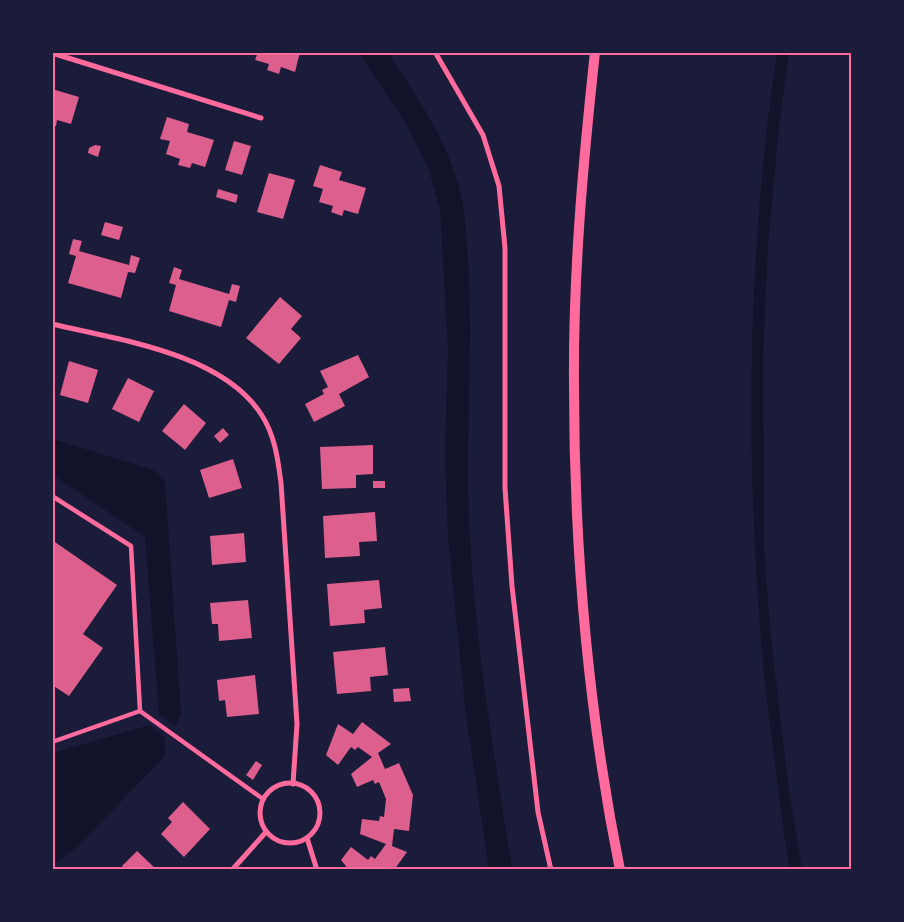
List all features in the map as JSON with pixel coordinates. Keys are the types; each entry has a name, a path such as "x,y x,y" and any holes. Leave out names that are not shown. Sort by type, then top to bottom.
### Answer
{"main road":[{"path":"595,52 583,164 576,276 574,385 576,493 583,602 599,747 620,870"}],"street":[{"path":"436,52 484,135 499,186 505,248 505,478 511,576 538,812 550,870"},
{"path":"52,53 261,118"},
{"path":"52,324 142,345 200,364 236,387 261,414 276,446 281,484 297,724 293,784"},
{"path":"52,496 131,546 140,711"},
{"path":"140,711 264,799"},
{"path":"52,742 140,711"},
{"path":"293,784 309,791 318,806 318,823 307,838 299,842 281,842 266,832 260,816 264,799 276,787 293,784"},
{"path":"232,870 266,832"},
{"path":"307,838 317,870"}],"shaded area":[{"path":"789,52 779,126 768,244 763,357 764,545 770,630 788,784 802,870 790,869 766,690 756,566 751,419 755,272 767,126 777,53"},
{"path":"359,53 388,53 416,96 442,142 461,195 466,228 470,296 468,504 473,581 487,705 512,869 489,869 466,715 448,536 445,453 448,350 440,209 429,170 405,122"},
{"path":"53,439 153,470 165,481 181,715 175,726 159,714 145,537 53,475"},
{"path":"150,725 165,738 165,756 76,848 53,864 53,753"}],"building":[{"path":"258,52 300,52 295,72 281,67 279,74 267,70 269,64 255,60"},
{"path":"52,89 79,97 71,124 57,120 56,126 52,125"},
{"path":"167,117 189,124 187,132 214,140 205,167 192,163 190,168 178,165 180,159 166,154 170,141 160,139"},
{"path":"234,141 251,146 242,175 225,170"},
{"path":"95,145 101,146 98,157 88,153 89,148"},
{"path":"320,165 342,172 339,180 366,188 358,214 344,210 342,216 331,212 333,206 319,202 323,189 313,186"},
{"path":"269,173 295,180 283,219 257,212"},
{"path":"218,189 238,195 236,203 216,197"},
{"path":"105,222 123,227 119,240 101,235"},
{"path":"73,239 82,241 79,251 129,265 131,255 140,258 135,273 128,272 121,298 68,283 76,256 69,254"},
{"path":"174,267 182,270 179,279 229,294 232,284 240,286 236,302 229,300 221,327 169,311 176,285 169,283"},
{"path":"280,297 302,316 291,329 301,338 279,364 246,338"},
{"path":"358,355 369,377 339,394 345,406 314,422 305,404 324,394 322,390 328,387 320,371"},
{"path":"69,361 98,370 88,403 60,395"},
{"path":"128,378 154,391 139,422 112,409"},
{"path":"184,404 206,423 185,450 162,431"},
{"path":"223,428 229,435 220,443 214,436"},
{"path":"373,445 373,474 356,475 356,488 322,489 320,447"},
{"path":"233,459 242,488 209,498 200,470"},
{"path":"373,481 385,481 385,488 373,488"},
{"path":"375,512 377,541 359,542 360,556 325,558 323,516"},
{"path":"244,533 246,562 212,565 210,536"},
{"path":"52,540 117,585 83,634 103,648 69,696 52,685"},
{"path":"379,580 382,608 364,610 365,623 330,626 327,584"},
{"path":"248,600 252,638 219,641 218,624 212,624 210,603"},
{"path":"385,647 388,675 370,677 371,691 337,694 333,652"},
{"path":"255,675 259,714 227,717 225,700 219,701 217,680"},
{"path":"409,688 411,701 394,702 393,689"},
{"path":"362,722 391,744 378,753 385,769 399,763 413,795 409,831 394,829 392,846 407,852 394,870 349,870 341,860 351,847 368,860 371,856 375,859 386,844 360,834 362,819 379,821 380,816 384,817 386,799 379,782 375,784 373,780 357,787 351,774 372,757 358,747 355,750 351,747 338,765 326,755 338,724 353,734"},
{"path":"256,761 262,765 253,780 246,775"},
{"path":"183,802 210,829 184,857 161,834 172,822 168,818"},
{"path":"137,851 157,870 126,870 122,866"}]}
